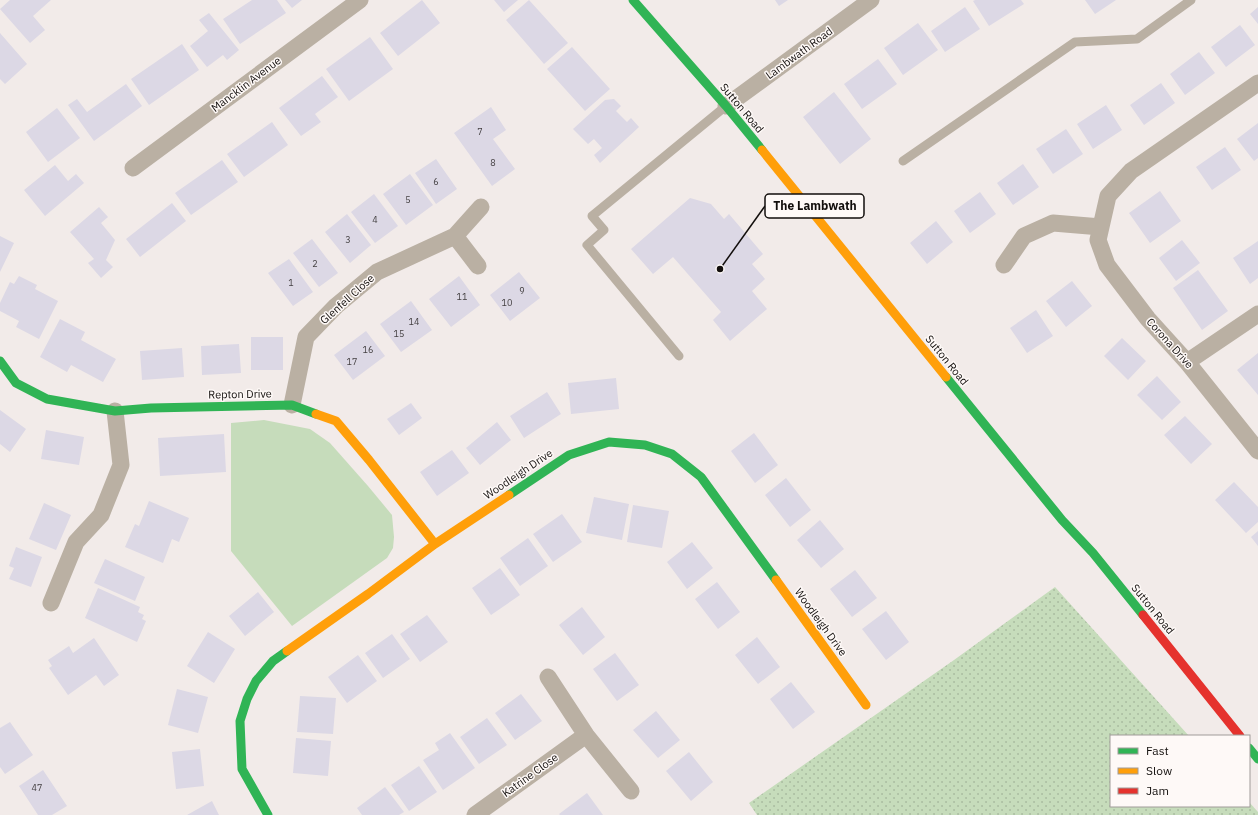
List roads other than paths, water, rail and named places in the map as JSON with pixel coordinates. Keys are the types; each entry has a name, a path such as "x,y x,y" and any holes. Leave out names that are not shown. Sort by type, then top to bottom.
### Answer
{"street":[{"name":"Mancklin Avenue","path":"133,168 360,0"},
{"name":"Sutton Road","path":"633,0 726,106 793,187 876,292 1057,514 1093,553 1239,735"},
{"name":"Lambwath Road","path":"726,106 872,0"},
{"name":"Corona Drive","path":"1258,83 1131,171 1108,196 1098,240 1107,265 1148,319 1187,362 1258,451"},
{"name":"Glenfell Close","path":"292,405 306,337 336,306 377,272 455,236 481,207"},
{"path":"1004,265 1024,236 1053,223 1100,227"},
{"path":"455,236 478,266"},
{"path":"1187,362 1258,314"},
{"name":"Repton Drive","path":"0,361 16,383 47,399 115,411 250,404 292,405 336,422 369,460 436,544"},
{"path":"51,603 76,542 101,515 121,465 115,411"},
{"name":"Woodleigh Drive","path":"268,815 242,769 240,721 256,681 273,661 436,544 570,455 609,442 645,445 672,454 701,477 866,705"},
{"path":"548,677 586,736 630,791"},
{"name":"Katrine Close","path":"475,815 586,736"},
{"path":"1250,749 1258,759"}],"lane":[{"path":"903,161 1075,42 1137,39 1191,0"},
{"path":"679,356 587,245 604,230 592,216 726,106"}],"place":[{"name":"The Lambwath","path":"720,269"}]}
